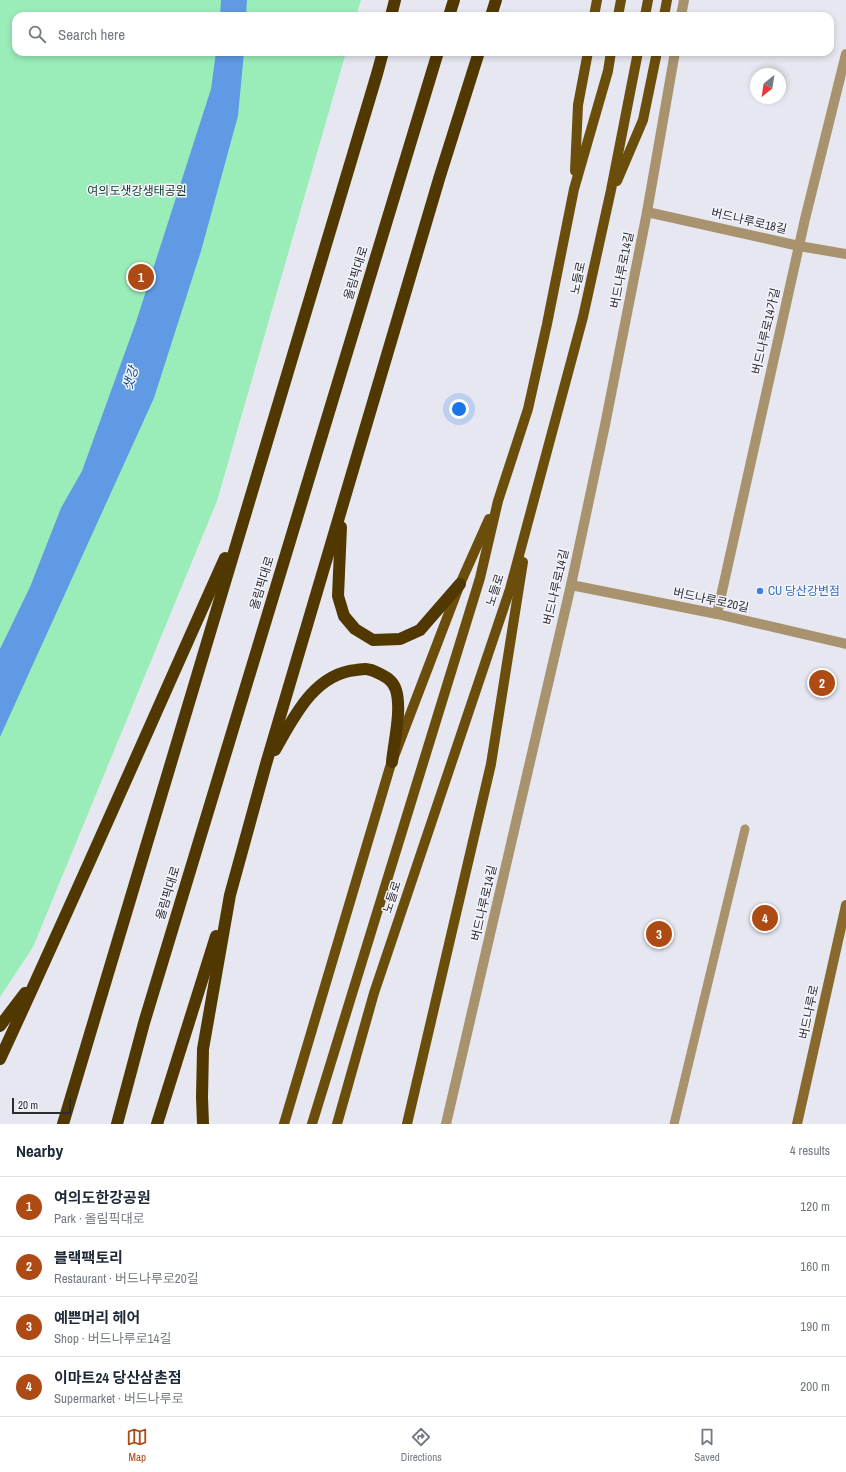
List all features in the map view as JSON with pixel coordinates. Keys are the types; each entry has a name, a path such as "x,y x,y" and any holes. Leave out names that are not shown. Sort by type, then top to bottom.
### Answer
{"highway":[{"path":"392,12 395,0"},
{"path":"450,12 454,0"},
{"path":"492,12 496,0"},
{"path":"63,1124 382,56"},
{"name":"올림픽대로","path":"117,1124 144,1023 437,56"},
{"path":"157,1124 230,895 266,764 437,186 478,56"},
{"path":"342,507 338,596 344,616 355,629 373,640 400,639 420,630 460,584"},
{"path":"0,1060 245,513"},
{"path":"266,764 302,704 323,682 346,671 370,668 388,677 396,689 398,709 392,762"},
{"path":"203,1124 203,1049 230,895"},
{"path":"0,1026 39,975"}],"main road":[{"path":"595,12 597,0"},
{"path":"619,12 621,0"},
{"path":"646,12 648,0"},
{"path":"665,12 667,0"},
{"path":"574,189 578,105 587,56"},
{"name":"노들로","path":"312,1124 480,578 498,501 528,409 547,324 574,189 608,71 610,56"},
{"name":"노들로","path":"337,1124 374,993 510,589 583,316 609,200 637,56"},
{"path":"609,200 643,120 656,56"},
{"path":"284,1124 392,762 460,584 498,501"},
{"path":"407,1124 491,764 530,515"},
{"name":"버드나루로","path":"798,1124 846,905"}],"street":[{"path":"682,12 684,0"},
{"name":"버드나루로14가길","path":"717,614 799,246 846,54"},
{"name":"버드나루로14길","path":"446,1124 571,585 605,425 647,212 674,56"},
{"name":"버드나루로18길","path":"647,212 799,246 846,254"},
{"name":"버드나루로20길","path":"571,585 717,614 846,644"}],"lane":[{"path":"674,1124 745,829"}],"green space":[{"name":"여의도샛강생태공원","path":"0,0 361,0 357,12 12,12 12,56 345,56 217,501 33,947 0,997"}],"water":[{"path":"221,0 247,0 246,12 220,12"},
{"name":"샛강","path":"215,56 244,56 238,116 201,251 154,398 0,737 0,649 30,587 61,508 82,471 136,322 211,89"}],"place":[{"name":"여의도한강공원","path":"141,277"},
{"name":"CU 당산강변점","path":"760,591"},
{"name":"블랙팩토리","path":"822,683"},
{"name":"이마트24 당산삼촌점","path":"765,918"},
{"name":"예쁜머리 헤어","path":"659,934"}]}
